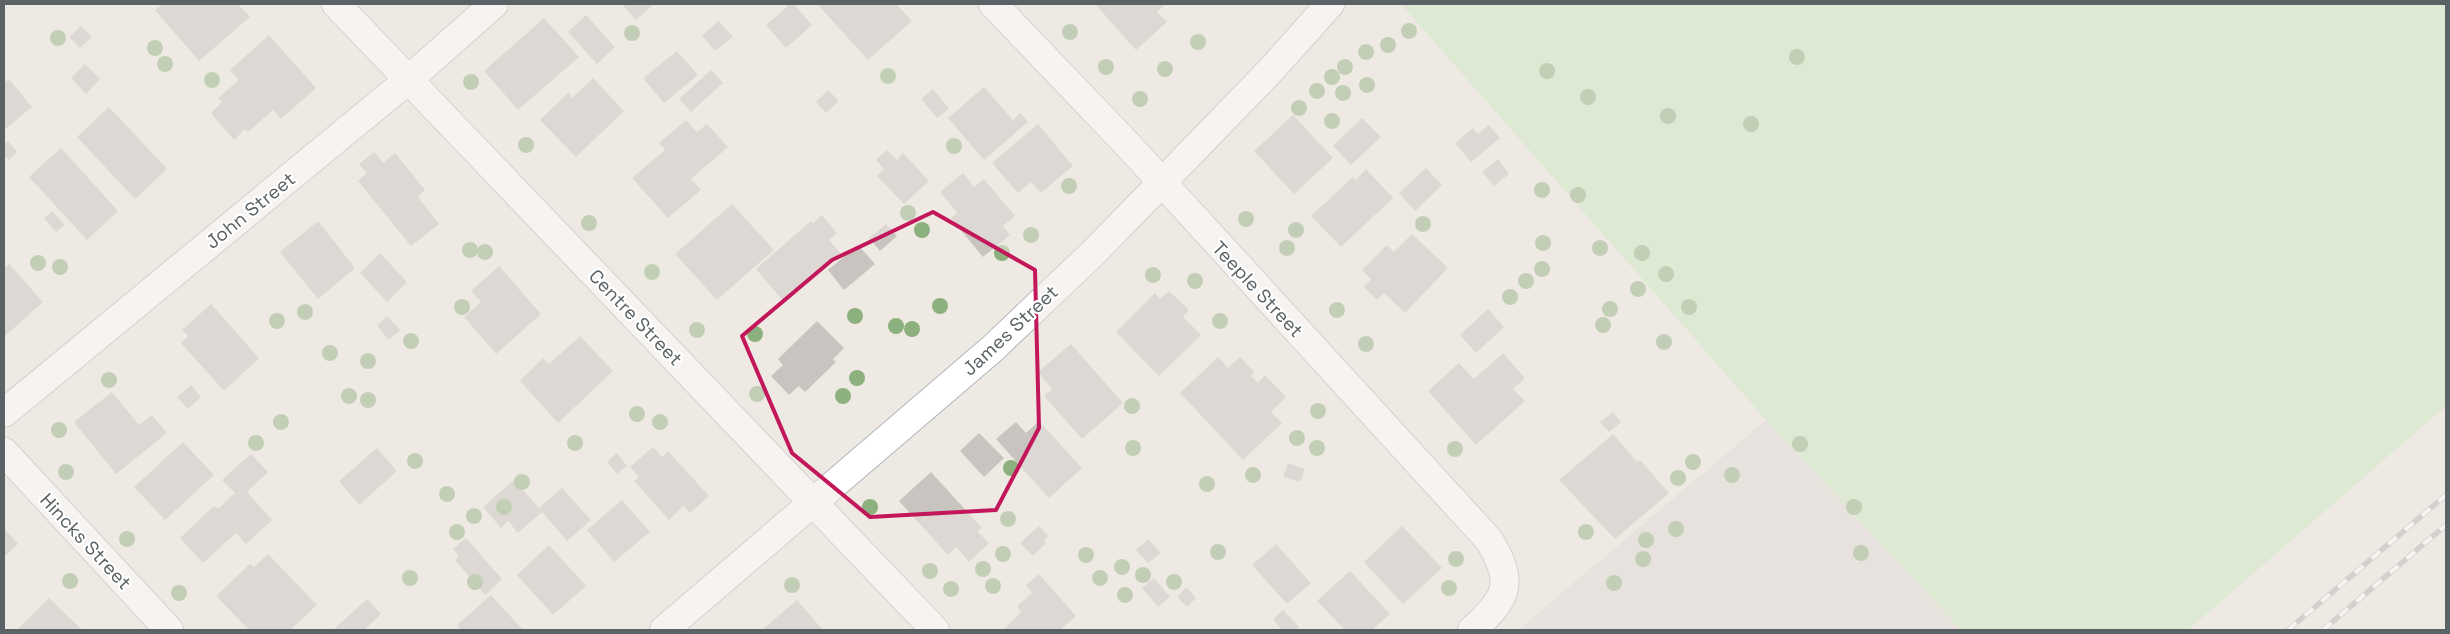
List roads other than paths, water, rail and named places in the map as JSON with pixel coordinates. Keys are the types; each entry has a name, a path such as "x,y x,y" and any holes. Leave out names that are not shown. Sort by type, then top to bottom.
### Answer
{"street":[{"name":"Centre Street","path":"336,4 935,630"},
{"name":"John Street","path":"4,413 408,80 494,4"},
{"name":"Teeple Street","path":"993,4 1161,183 1489,540 1503,562 1505,584 1502,599 1472,630"},
{"name":"James Street","path":"664,630 992,349 1093,252 1161,183 1271,70 1330,4"},
{"name":"Hincks Street","path":"4,452 169,630"}],"railway":[{"path":"2288,630 2446,495"},
{"path":"2323,630 2446,525"}]}
